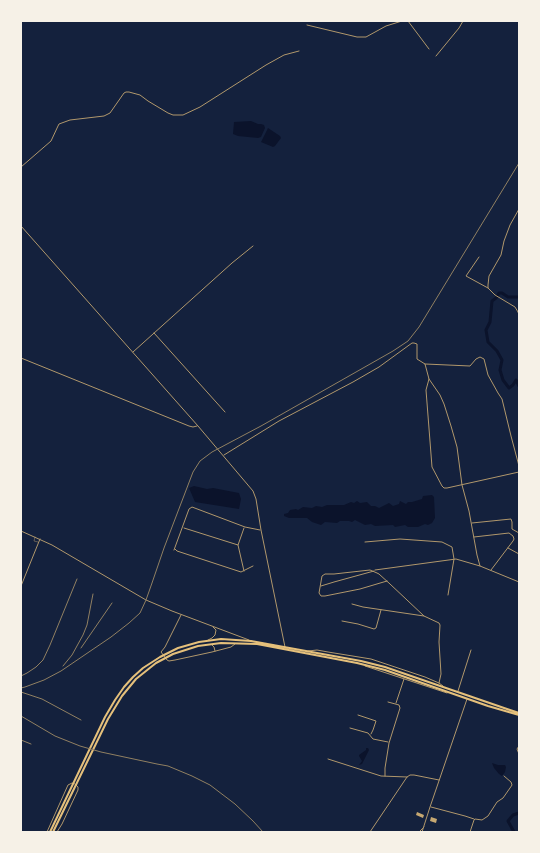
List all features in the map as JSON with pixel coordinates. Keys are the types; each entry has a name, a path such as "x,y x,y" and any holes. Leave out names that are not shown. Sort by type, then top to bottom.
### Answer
{"highway":[{"path":"179,650 190,644 228,639 251,641 371,663 519,714"},
{"path":"53,832 105,718 119,694 143,668 160,657 179,650 222,642 257,644 357,663 385,670 467,699 519,714"},
{"path":"48,832 52,828 62,810"}],"street":[{"path":"307,25 357,37 366,37 386,26 402,21"},
{"path":"408,21 429,49"},
{"path":"436,56 463,21"},
{"path":"21,167 51,141 59,124 70,120 107,115 126,92 140,95 168,113 173,115 183,115 200,107 284,55 299,51"},
{"path":"488,288 489,276 501,255 510,225 519,209"},
{"path":"21,226 198,426 253,491 256,499 285,647"},
{"path":"133,353 232,263 253,246"},
{"path":"479,257 466,276 488,288 495,295 515,307 519,315"},
{"path":"154,333 225,412"},
{"path":"223,456 279,421 379,367 414,343 416,344 417,359 425,364 470,366 476,359 480,357 484,359 488,375 502,399 510,436 519,466"},
{"path":"21,358 188,426 198,426"},
{"path":"425,364 429,379 440,395 449,419 480,566"},
{"path":"429,379 426,390 432,467 442,486 447,488 519,472"},
{"path":"254,566 242,572 174,550 189,509 192,507 245,527 261,530"},
{"path":"471,523 511,519 512,529 519,533"},
{"path":"244,571 238,544 245,527"},
{"path":"182,528 238,544"},
{"path":"21,531 40,539 146,600 181,615 251,641"},
{"path":"473,537 509,533 513,535 514,539 491,570"},
{"path":"21,586 40,539"},
{"path":"365,542 400,539 442,542 452,547 454,559 448,595"},
{"path":"508,548 519,554"},
{"path":"320,587 373,571 454,559 480,566 519,582"},
{"path":"387,582 322,597 319,593 322,576 325,574 370,570 387,582 424,616"},
{"path":"352,604 424,616 440,623 439,642 441,674 439,683"},
{"path":"342,621 376,628 381,610"},
{"path":"181,615 161,652 166,660 173,661 231,648 240,643"},
{"path":"206,641 215,635 216,630 211,625"},
{"path":"205,644 212,645 215,651"},
{"path":"307,651 317,650 371,659 395,666 439,683 445,688"},
{"path":"458,692 471,650"},
{"path":"357,663 445,693 451,693"},
{"path":"396,704 404,679"},
{"path":"422,832 467,699"},
{"path":"386,776 385,768 389,743 400,708 400,705 388,702"},
{"path":"358,715 376,721 371,735"},
{"path":"350,728 368,733 373,739 389,743"},
{"path":"519,746 517,749 519,754"},
{"path":"328,759 381,776 407,777 414,775 439,780"},
{"path":"430,807 482,820 488,816 497,802 503,798 512,785 504,776"},
{"path":"370,832 407,777"},
{"path":"48,832 68,786 70,784 75,784 78,786 78,790 58,832"},
{"path":"470,832 474,819"},
{"path":"419,832 424,827"}],"lane":[{"path":"35,537 34,540 38,543"}],"water":[{"path":"251,121 264,125 265,128 261,137 238,136 233,134 234,122"},
{"path":"268,128 281,138 273,147 261,142"},
{"path":"194,486 239,493 241,499 239,509 195,502 189,488"},
{"path":"432,495 434,497 435,518 432,523 418,527 408,527 405,525 395,527 393,525 365,525 355,520 352,522 340,521 337,523 325,522 321,525 312,522 307,518 289,518 284,516 284,514 288,513 290,510 298,510 303,507 312,508 316,506 322,507 327,505 344,505 357,501 360,503 367,502 371,506 379,508 389,503 393,506 399,504 400,501 406,504 408,502 422,499 423,496"},
{"path":"366,748 369,750 362,764 359,765 362,761 359,755 366,750"},
{"path":"492,763 505,765 505,772 502,776 494,768"}],"building":[{"path":"417,812 424,815 423,818 416,815"},
{"path":"431,817 437,819 436,823 430,821"}],"waterway":[{"path":"519,297 508,297 502,293 499,293 492,301 490,322 486,330 488,342 497,351 502,360 500,370 503,380 509,388 516,380 519,386"},
{"path":"514,832 508,821 513,815 519,813"}],"railway":[{"path":"21,688 44,680 61,671 111,637 140,613 193,472 200,461 212,452 261,426 408,341 419,327 519,163"},
{"path":"21,676 36,667 43,660 77,579"},
{"path":"63,666 72,655 83,635 87,625 93,594"},
{"path":"81,648 112,603"},
{"path":"21,692 42,699 81,720"},
{"path":"21,716 55,736 80,746 168,766 192,776 210,785 235,804 263,832"},
{"path":"21,740 31,744"}]}
